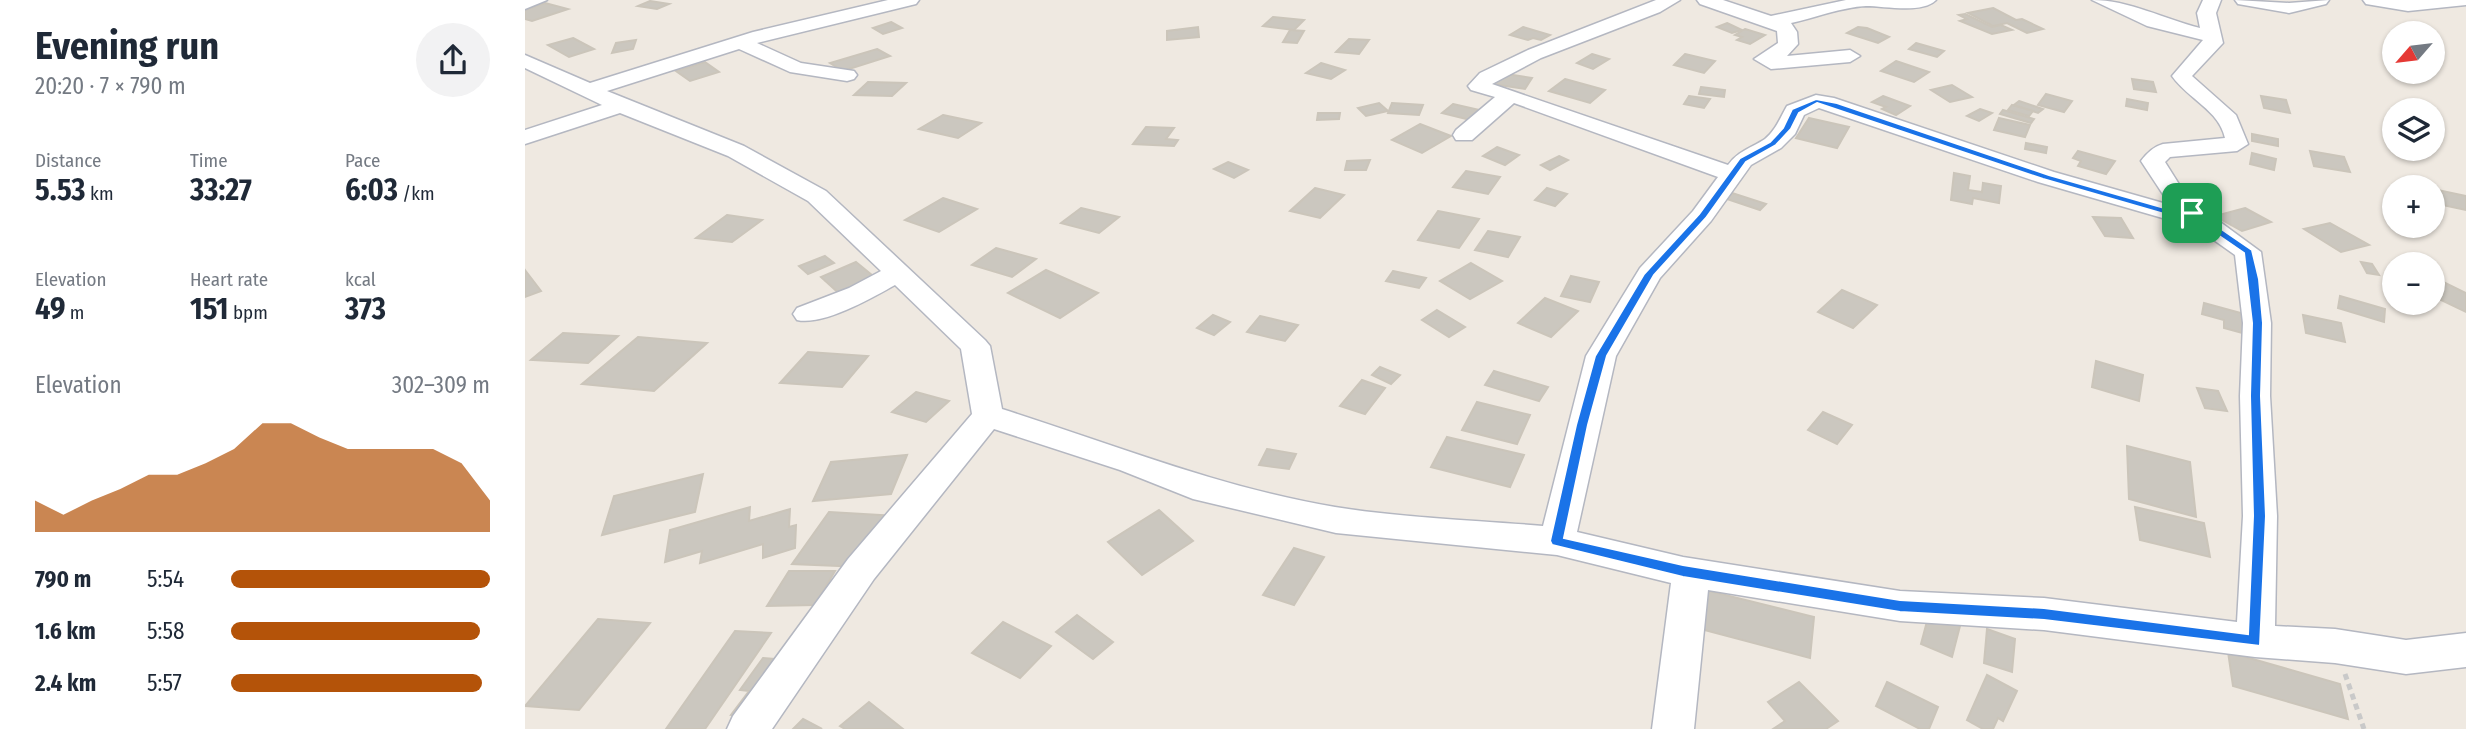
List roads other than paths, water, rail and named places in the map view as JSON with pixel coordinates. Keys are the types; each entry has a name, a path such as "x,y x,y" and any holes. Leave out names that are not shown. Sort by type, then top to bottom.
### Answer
{"street":[{"path":"525,4 538,0"},
{"path":"590,90 739,42 842,14 910,0"},
{"path":"1671,0 1513,63 1478,83 1478,86 1732,174"},
{"path":"1706,0 1784,27 1790,39 1779,53 1764,59 1795,76 1816,101 2046,177 2175,214 2192,213"},
{"path":"1771,22 1865,1 1893,4 1927,0"},
{"path":"2101,0 2154,22 2210,36"},
{"path":"2212,0 2206,19 2213,41 2211,47 2186,67 2182,76 2187,85 2219,107 2235,126 2237,144 2163,151 2153,161 2172,193 2192,213 2248,252 2254,279 2260,516 2255,641"},
{"path":"2244,0 2289,8 2319,0"},
{"path":"2372,0 2408,6 2463,0"},
{"path":"739,42 797,68 848,75"},
{"path":"1771,62 1850,55"},
{"path":"525,61 621,106 736,151 817,196 975,346 988,416"},
{"path":"1464,135 1509,96"},
{"path":"1557,541 1582,425 1601,356 1649,274 1702,216 1743,160 1773,143 1787,129 1795,111 1816,101"},
{"path":"525,137 621,106"},
{"path":"807,314 859,294 898,273"},
{"path":"988,416 1132,462 1205,490 1336,520 1557,541 1683,571 1900,606 2044,614 2255,641 2335,646 2406,657 2466,650"},
{"path":"748,729 861,569 923,491 988,416"},
{"path":"1673,729 1690,580 1683,571"}]}
